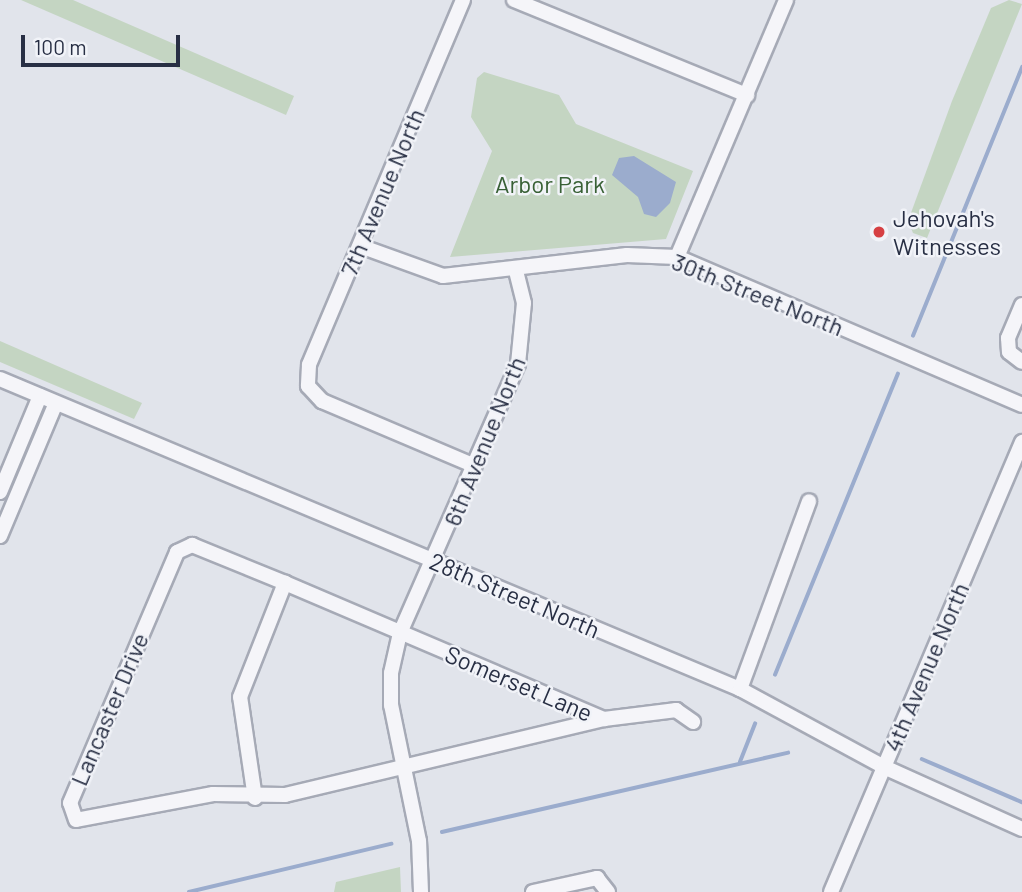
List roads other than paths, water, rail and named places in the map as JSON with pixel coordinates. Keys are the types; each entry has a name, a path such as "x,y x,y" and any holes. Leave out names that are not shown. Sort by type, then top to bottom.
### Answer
{"street":[{"name":"7th Avenue North","path":"463,0 309,365 308,386 322,401 475,466"},
{"path":"514,0 747,95"},
{"path":"677,257 786,0"},
{"name":"30th Street North","path":"360,246 443,276 516,271 627,255 677,257 1022,405"},
{"name":"6th Avenue North","path":"421,892 405,768 391,705 400,633 435,561 518,364 524,303 516,271"},
{"path":"1022,305 1008,338 1009,352 1022,362"},
{"name":"28th Street North","path":"0,379 740,689 884,767 1022,829"},
{"path":"0,492 40,397"},
{"path":"0,536 56,403"},
{"name":"4th Avenue North","path":"831,892 1022,442"},
{"path":"740,689 809,501"},
{"name":"Lancaster Drive","path":"400,633 192,545 177,552 70,803 70,813 83,823 213,794 255,798 405,768"},
{"path":"255,798 240,698 285,583"},
{"name":"Somerset Lane","path":"400,633 604,719"},
{"path":"604,719 676,710 693,722"},
{"name":"Somerset Lane","path":"405,768 604,719"},
{"path":"533,892 597,878 608,892"}],"water":[{"path":"634,156 676,182 670,203 656,217 644,214 638,197 612,175 619,158"}],"waterway":[{"path":"913,336 1022,67"},
{"path":"775,675 898,374"},
{"path":"740,762 755,724"},
{"path":"442,832 788,753"},
{"path":"922,759 1022,802"},
{"path":"189,892 391,844"}],"place":[{"name":"Jehovah's Witnesses","path":"879,232"}],"park label":[{"name":"Arbor Park","path":"550,184"}]}
